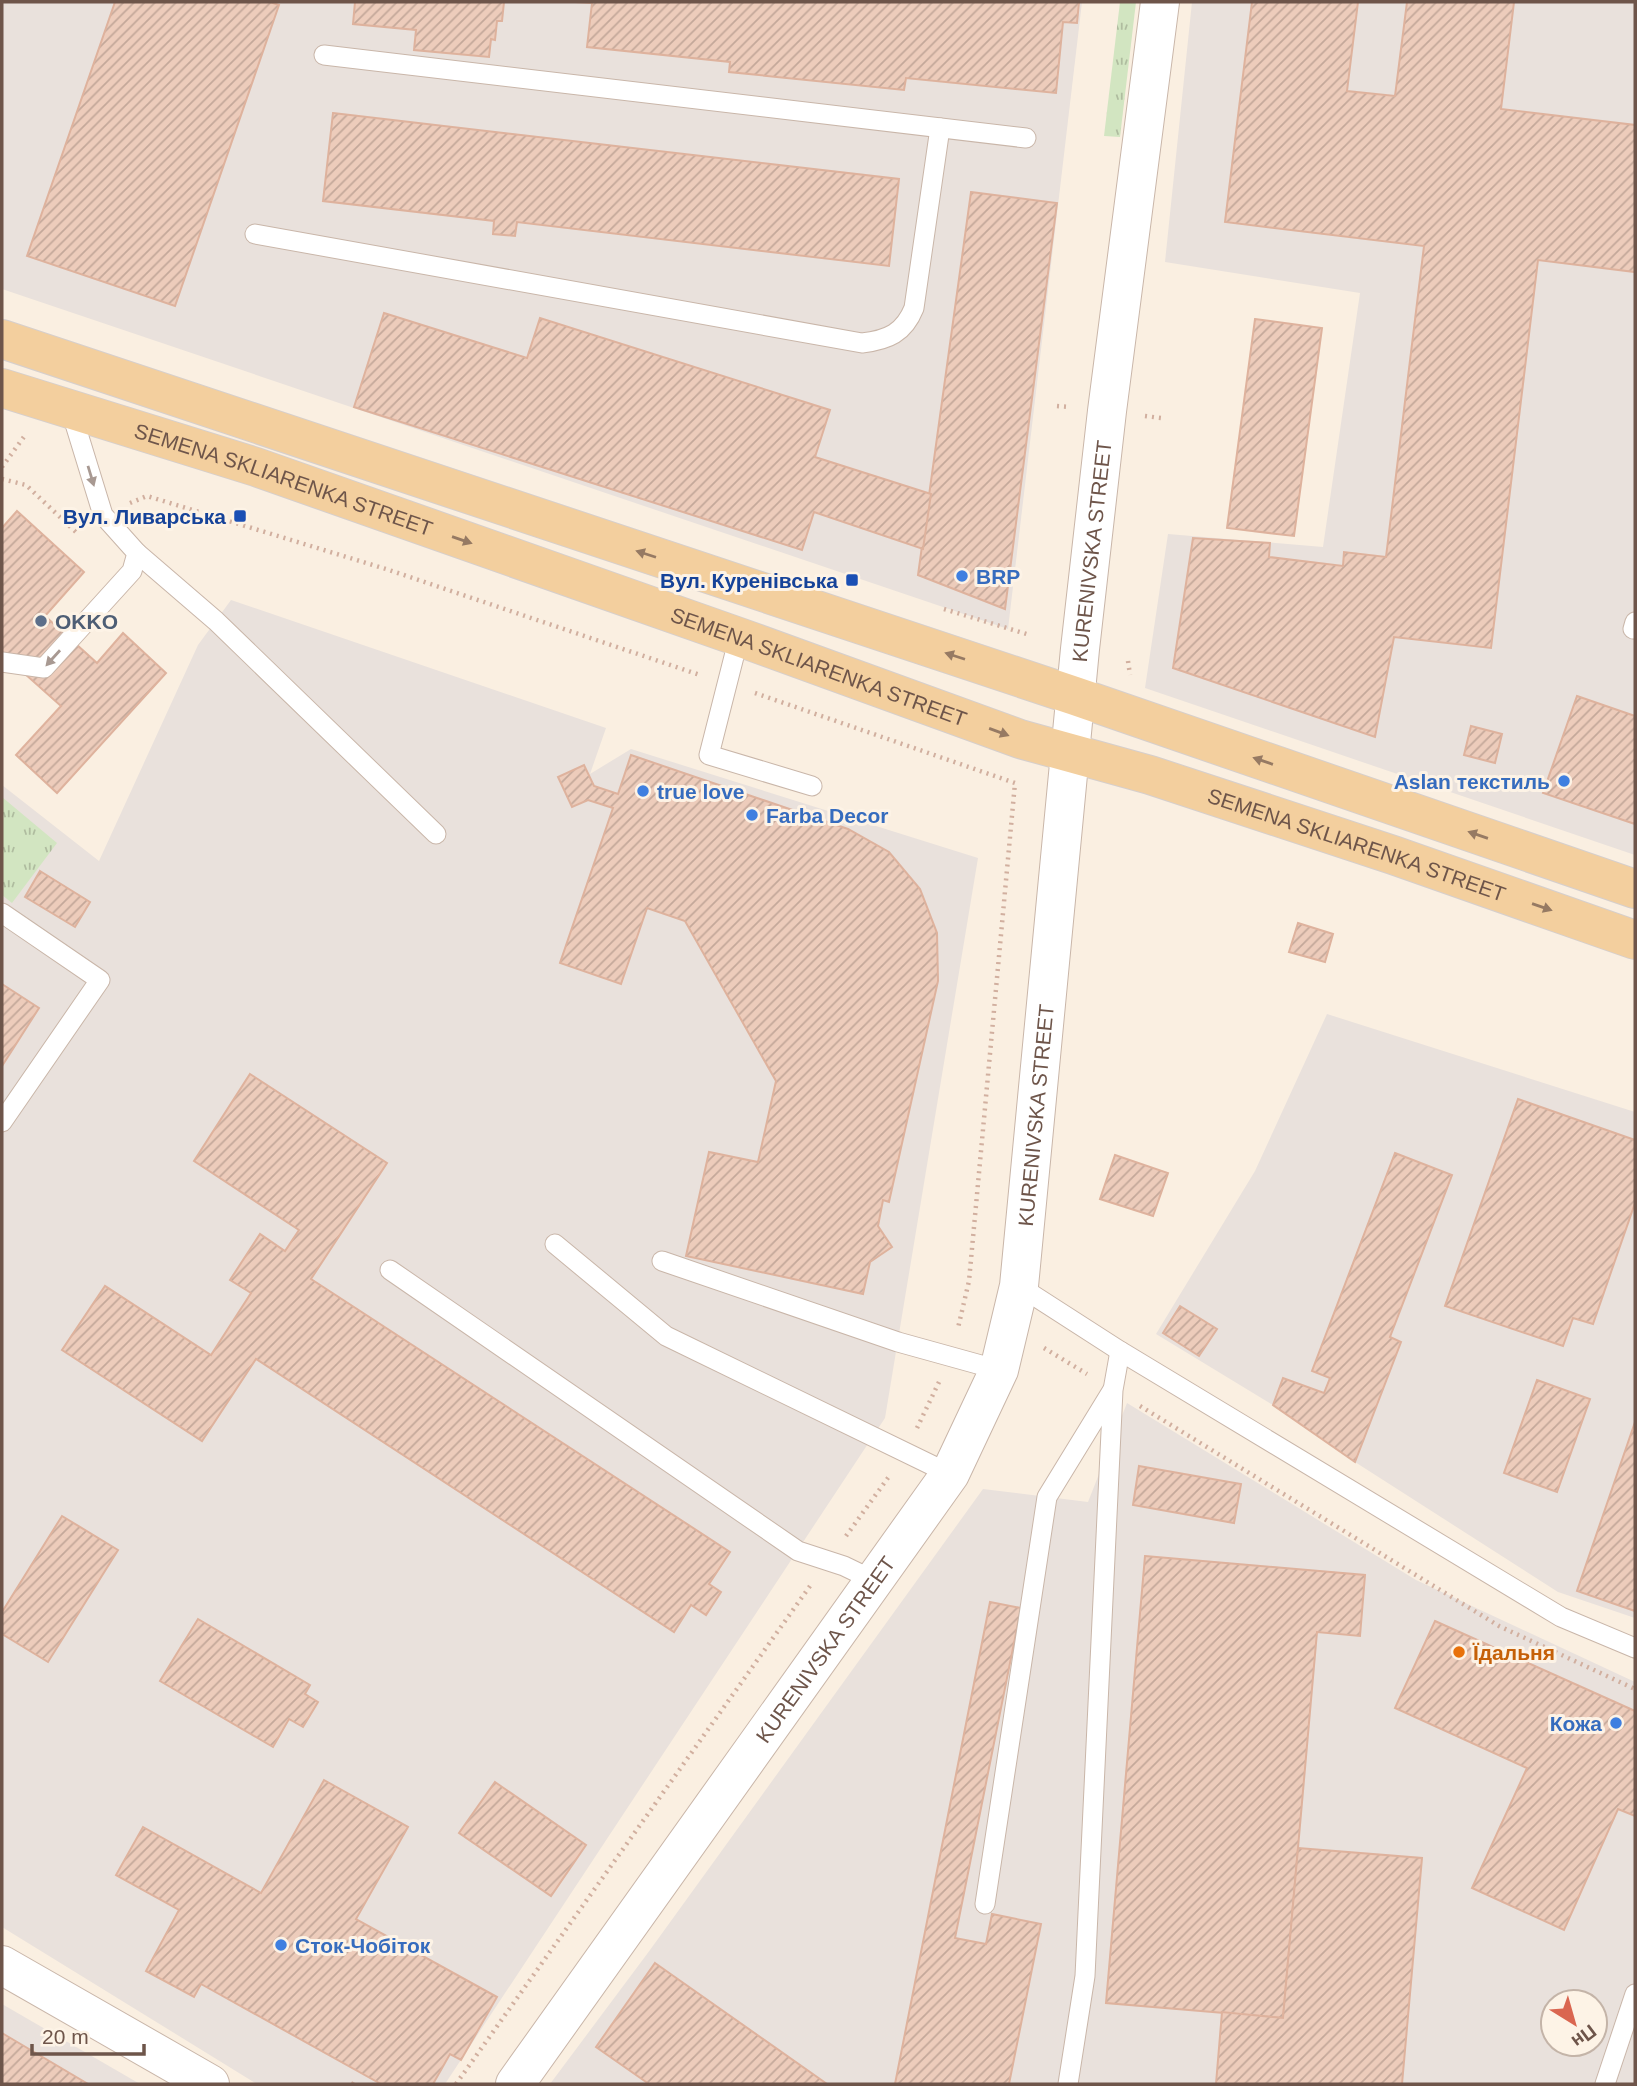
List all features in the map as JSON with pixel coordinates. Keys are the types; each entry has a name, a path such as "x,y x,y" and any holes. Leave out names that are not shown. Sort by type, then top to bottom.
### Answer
{"main road":[{"name":"SEMENA SKLIARENKA STREET","path":"2,339 1075,696 1635,889"},
{"name":"SEMENA SKLIARENKA STREET","path":"2,388 256,467 1020,739 1150,775 1239,804 1635,940"}],"street":[{"name":"KURENIVSKA STREET","path":"515,2084 950,1474 999,1370 1019,1286 1075,696 1107,411 1160,2"},
{"path":"2,1965 210,2084"}],"lane":[{"path":"324,55 1026,138"},
{"path":"255,234 862,344 883,341 897,334 909,321 914,308 940,128"},
{"path":"71,411 103,515 137,553 216,621 436,834"},
{"path":"2,662 44,668 132,571 137,553"},
{"path":"1635,622 1635,629"},
{"path":"739,637 709,755 812,786"},
{"path":"2,912 100,980 2,1122"},
{"path":"555,1244 666,1336 950,1474"},
{"path":"662,1261 898,1342 999,1370"},
{"path":"390,1270 798,1551 828,1560 873,1580"},
{"path":"1019,1286 1120,1351 1561,1617 1635,1648"},
{"path":"1068,2084 1085,1976 1113,1390 1120,1351"},
{"path":"985,1904 1047,1497 1113,1390"},
{"path":"1605,2084 1635,1994"}],"path":[{"path":"2,478 26,485 79,535 103,515 147,496 386,569 1015,783 969,1281 951,1356 906,1452 456,2084"},
{"path":"1040,1345 1499,1626 1635,1689"}],"shaded area":[{"path":"2,2 1082,2 1008,629 2,289"},
{"path":"1192,2 1635,2 1635,855 1145,688 1168,534 1323,547 1360,293 1165,262"},
{"path":"231,600 606,728 590,774 631,749 978,858 885,1418 445,2084 257,2084 2,1927 2,785 99,861 198,645"},
{"path":"1327,1014 1635,1112 1635,1618 1558,1592 1355,1462 1273,1405 1156,1334 1255,1171"},
{"path":"1127,1403 1416,1580 1635,1682 1635,2084 550,2084 983,1489 1088,1502"},
{"path":"2,2004 140,2084 2,2084"}],"green space":[{"path":"1120,2 1136,2 1120,137 1104,136"},
{"path":"2,797 57,843 12,903 2,895"}],"building":[{"path":"115,2 270,2 279,5 175,306 27,256"},
{"path":"355,2 504,2 502,21 497,21 495,40 491,39 489,57 414,50 416,30 353,24"},
{"path":"575,2 1079,2 1077,23 1063,22 1056,93 906,78 904,90 729,72 730,62 587,47 592,3"},
{"path":"1252,2 1358,2 1347,91 1395,96 1407,2 1514,2 1501,109 1635,125 1635,272 1538,260 1491,648 1394,637 1375,737 1173,668 1193,538 1270,543 1269,557 1343,566 1344,552 1386,557 1424,246 1225,222"},
{"path":"333,113 899,179 889,266 517,222 515,236 493,234 494,221 323,201"},
{"path":"971,192 1057,203 1005,609 918,575"},
{"path":"384,313 527,358 540,318 830,410 815,457 931,494 923,549 814,512 802,550 354,407"},
{"path":"1255,319 1322,328 1294,536 1227,528"},
{"path":"17,511 84,572 45,616 97,663 123,633 166,673 57,793 16,755 61,706 6,657 2,661 2,528"},
{"path":"1577,696 1635,716 1635,824 1543,793"},
{"path":"1471,726 1502,734 1495,763 1464,755"},
{"path":"631,755 848,829 889,852 920,889 937,933 938,981 889,1202 883,1200 878,1226 892,1247 870,1262 863,1294 686,1256 709,1152 758,1162 776,1081 685,921 647,908 621,984 560,963 613,808 588,800 572,807 558,777 584,765 594,786 618,794"},
{"path":"40,871 90,902 75,927 25,897"},
{"path":"1298,923 1333,934 1325,962 1289,952"},
{"path":"2,984 39,1008 2,1066"},
{"path":"250,1074 387,1163 311,1279 730,1552 709,1584 721,1592 706,1615 691,1605 674,1632 256,1359 202,1441 62,1350 105,1286 211,1355 251,1293 230,1280 260,1234 285,1251 299,1230 194,1161"},
{"path":"1518,1099 1635,1140 1635,1203 1593,1324 1573,1318 1563,1346 1445,1306"},
{"path":"1395,1153 1452,1175 1390,1337 1401,1342 1355,1462 1273,1405 1283,1378 1324,1393 1330,1378 1312,1371"},
{"path":"1115,1155 1168,1173 1153,1216 1100,1199"},
{"path":"1180,1306 1217,1329 1199,1356 1163,1333"},
{"path":"1537,1380 1590,1399 1557,1492 1504,1473"},
{"path":"1635,1422 1635,1611 1577,1591"},
{"path":"1139,1466 1241,1484 1234,1523 1133,1505"},
{"path":"62,1516 118,1550 48,1662 2,1634 2,1612"},
{"path":"1145,1556 1365,1575 1360,1636 1317,1632 1283,2018 1106,2003"},
{"path":"990,1602 1021,1608 955,1938 986,1944 992,1914 1041,1924 1009,2084 895,2084"},
{"path":"198,1619 310,1685 305,1694 318,1702 303,1727 289,1719 273,1747 160,1681"},
{"path":"1435,1621 1635,1711 1635,1816 1618,1809 1564,1930 1472,1888 1527,1768 1395,1708"},
{"name":"Сток-Чобіток","path":"324,1780 408,1827 356,1919 497,1997 461,2060 450,2054 433,2084 381,2084 201,1984 194,1997 146,1971 179,1910 116,1875 143,1827 261,1893"},
{"path":"495,1782 586,1845 551,1896 459,1833"},
{"path":"1298,1848 1422,1858 1402,2084 1216,2084 1222,2012 1283,2018"},
{"path":"655,1963 827,2084 649,2084 596,2047"},
{"path":"2,2033 88,2084 2,2084"}],"place":[{"name":"Вул. Ливарська","path":"240,516"},
{"name":"BRP","path":"962,576"},
{"name":"Вул. Куренівська","path":"852,580"},
{"name":"OKKO","path":"41,621"},
{"name":"Aslan текстиль","path":"1564,781"},
{"name":"true love","path":"643,791"},
{"name":"Farba Decor","path":"752,815"},
{"name":"Їдальня","path":"1459,1652"},
{"name":"Кожа","path":"1616,1723"},
{"name":"Сток-Чобіток","path":"281,1945"}]}
